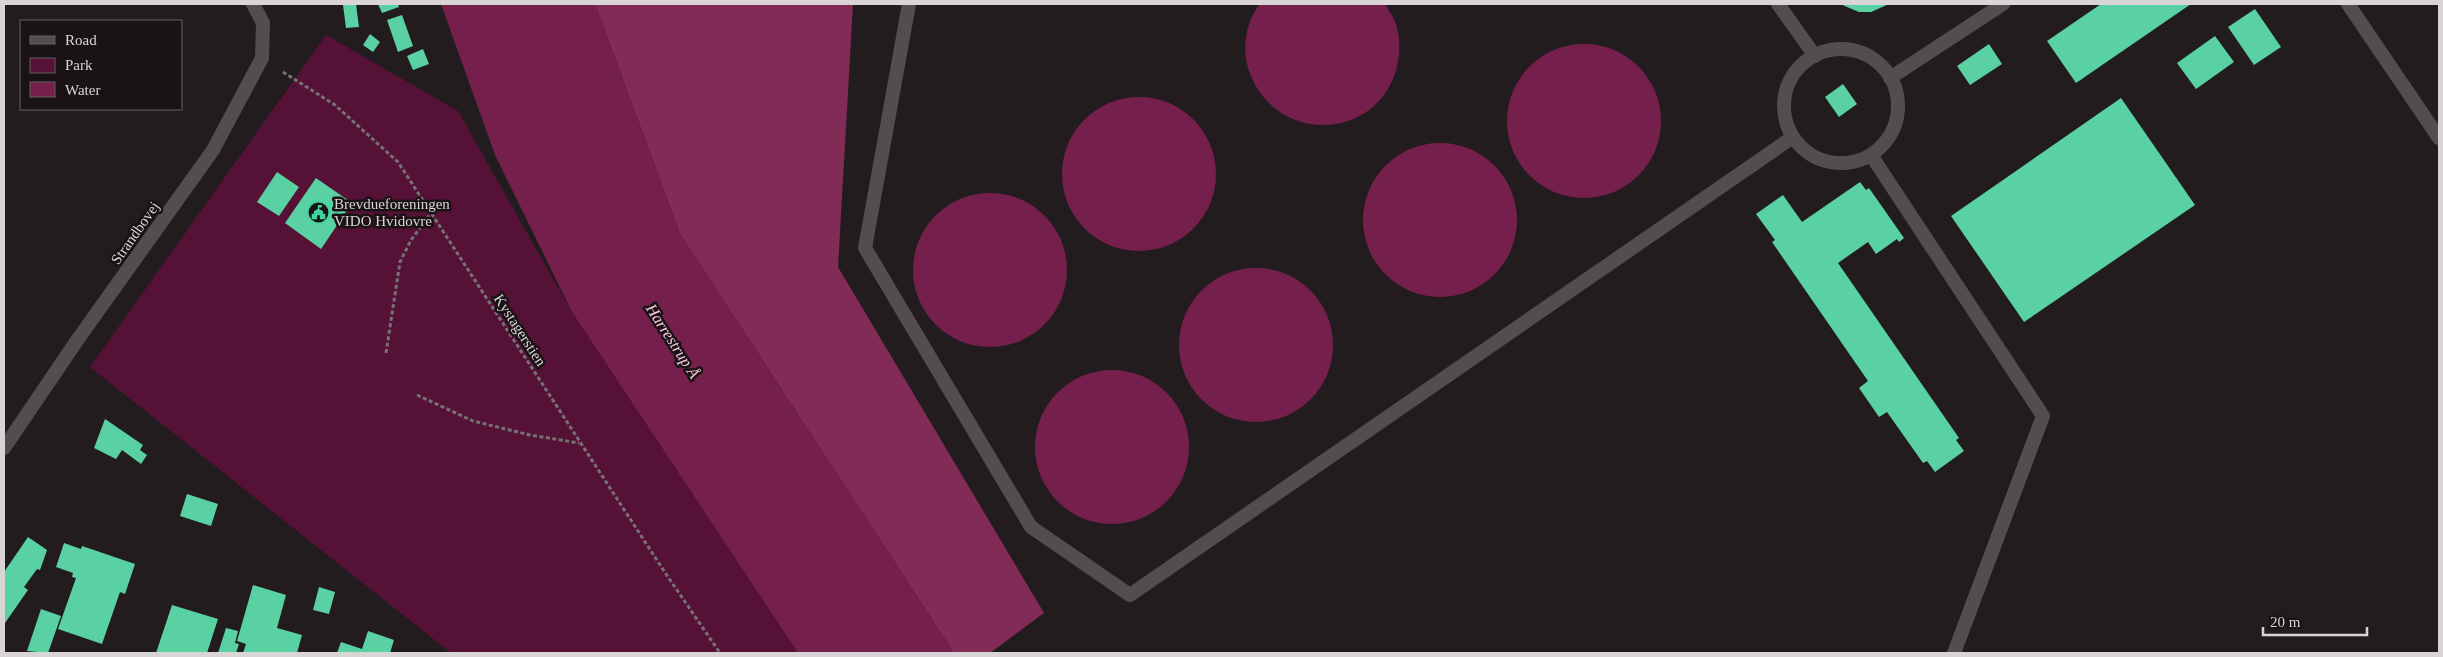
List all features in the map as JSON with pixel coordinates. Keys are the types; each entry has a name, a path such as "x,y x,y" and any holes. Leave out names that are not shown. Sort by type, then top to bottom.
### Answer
{"street":[{"name":"Strandbovej","path":"4,448 78,339 213,150 262,58 263,23 253,4"},
{"path":"909,4 865,248 1031,527 1130,595 1793,138"},
{"path":"1778,4 1815,56"},
{"path":"1890,78 2003,4"},
{"path":"2348,4 2439,138"},
{"path":"1831,50 1848,50 1872,60 1890,78 1896,94 1898,111 1894,128 1884,143 1871,155 1855,162 1837,163 1820,159 1805,150 1793,138 1786,120 1784,101 1789,83 1800,67 1815,56 1831,50"},
{"path":"1871,155 2043,416 1954,653"}],"path":[{"name":"Kystagerstien","path":"262,58 336,105 398,162 580,443 720,653"},
{"path":"386,353 400,262 411,240 431,213"},
{"path":"417,395 473,421 530,435 580,443"}],"green space":[{"path":"326,35 458,111 572,312 798,653 451,653 90,367"}],"shaded area":[{"path":"595,4 853,4 838,267 1044,613 990,653 954,653 680,234"}],"water":[{"name":"Harrestrup Å","path":"441,4 595,4 680,234 954,653 798,653 572,312 495,155"},
{"path":"1260,4 1385,4 1396,24 1399,43 1398,62 1388,89 1371,108 1350,120 1326,125 1302,122 1280,112 1261,94 1246,60 1245,43 1248,26"},
{"path":"1584,44 1599,45 1613,50 1627,57 1638,67 1648,78 1655,92 1660,106 1660,136 1655,150 1648,164 1638,175 1627,185 1613,192 1599,197 1584,198 1569,197 1555,192 1541,185 1530,175 1520,164 1513,150 1508,136 1507,121 1508,106 1513,92 1520,78 1530,67 1541,57 1555,50 1569,45"},
{"path":"1139,97 1168,103 1182,110 1193,120 1203,131 1210,145 1216,174 1210,203 1203,217 1193,228 1182,238 1168,245 1139,251 1110,245 1096,238 1085,228 1075,217 1068,203 1062,174 1068,145 1075,131 1085,120 1096,110 1110,103"},
{"path":"1440,143 1469,149 1483,156 1494,166 1504,177 1511,191 1517,220 1511,249 1504,263 1494,274 1483,284 1469,291 1440,297 1411,291 1397,284 1386,274 1376,263 1369,249 1363,220 1369,191 1376,177 1386,166 1397,156 1411,149"},
{"path":"990,193 1019,199 1033,206 1044,216 1054,227 1061,241 1067,270 1061,299 1054,313 1044,324 1033,334 1019,341 990,347 961,341 947,334 936,324 926,313 919,299 913,270 919,241 926,227 936,216 947,206 961,199"},
{"path":"1256,268 1285,274 1299,281 1310,291 1320,302 1327,316 1333,345 1327,374 1320,388 1310,399 1299,409 1285,416 1256,422 1227,416 1213,409 1202,399 1192,388 1185,374 1179,345 1185,316 1192,302 1202,291 1213,281 1227,274"},
{"path":"1112,370 1141,376 1155,383 1166,393 1176,404 1183,418 1189,447 1183,476 1176,490 1166,501 1155,511 1141,518 1112,524 1083,518 1069,511 1058,501 1048,490 1041,476 1035,447 1041,418 1048,404 1058,393 1069,383 1083,376"}],"building":[{"path":"356,4 359,27 346,28 343,5"},
{"path":"378,4 398,4 399,7 382,13"},
{"path":"1840,4 1889,4 1871,12 1859,12"},
{"path":"2101,4 2191,4 2076,83 2047,41"},
{"path":"2255,9 2281,47 2254,65 2228,27"},
{"path":"402,15 413,46 398,52 387,20"},
{"path":"370,34 380,42 373,52 363,45"},
{"path":"2215,36 2234,62 2196,89 2177,63"},
{"path":"1989,44 2002,64 1970,85 1957,66"},
{"path":"423,49 429,64 413,70 407,56"},
{"path":"1843,84 1857,104 1839,117 1825,97"},
{"path":"2121,98 2195,205 2024,322 1951,216"},
{"path":"277,172 299,187 279,216 257,202"},
{"name":"Brevdueforeningen VIDO Hvidovre","path":"316,178 352,203 321,249 285,223"},
{"path":"1860,182 1866,190 1869,188 1904,238 1899,242 1897,239 1876,254 1868,242 1838,263 1959,438 1956,440 1964,451 1935,472 1927,461 1923,463 1887,412 1879,417 1859,388 1868,381 1772,242 1775,240 1756,214 1783,195 1802,222"},
{"path":"105,419 143,445 140,450 147,455 141,464 122,450 116,459 94,448"},
{"path":"187,494 218,504 211,526 180,516"},
{"path":"28,537 47,550 40,570 37,569 24,587 28,590 5,623 4,572"},
{"path":"64,543 81,549 82,546 135,564 125,594 120,592 102,644 58,629 76,578 72,577 73,573 56,567"},
{"path":"253,585 286,595 277,628 302,635 297,653 243,653 246,644 237,641"},
{"path":"319,587 335,592 329,614 313,610"},
{"path":"172,605 218,619 207,653 156,653"},
{"path":"41,609 61,616 48,653 27,651"},
{"path":"226,628 238,631 235,643 239,644 236,653 218,653"},
{"path":"368,631 394,640 390,653 337,653 341,642 362,649"}],"place":[{"name":"Brevdueforeningen VIDO Hvidovre","path":"318,213"}]}
